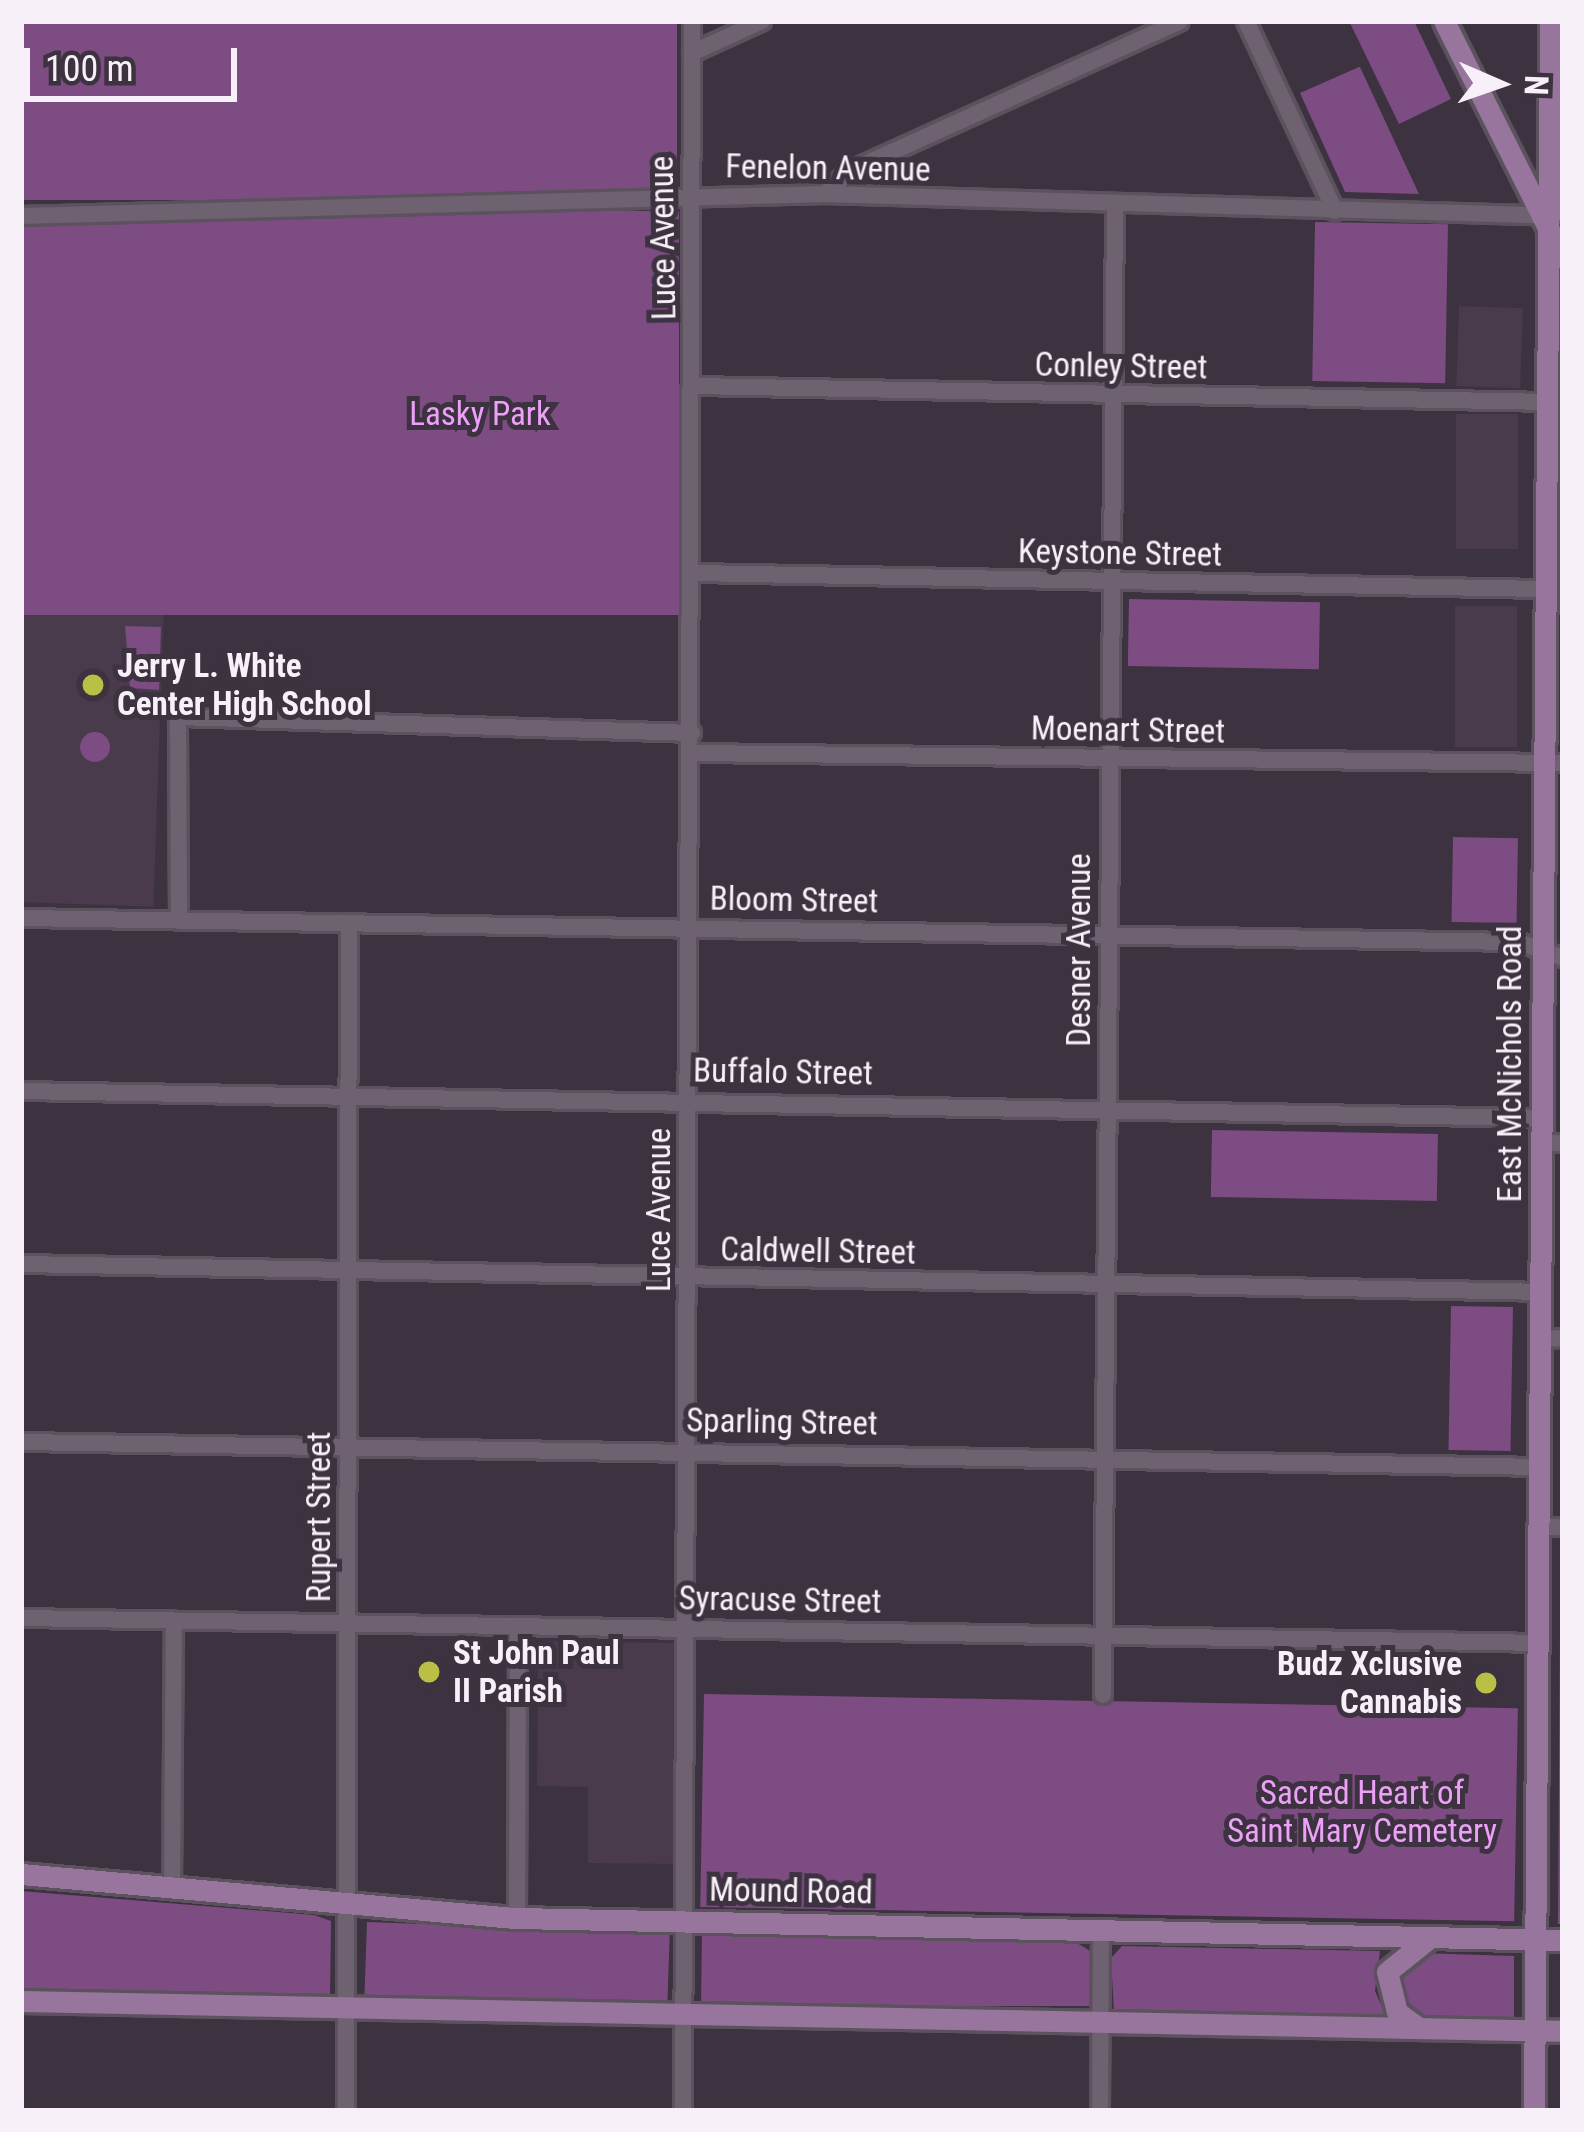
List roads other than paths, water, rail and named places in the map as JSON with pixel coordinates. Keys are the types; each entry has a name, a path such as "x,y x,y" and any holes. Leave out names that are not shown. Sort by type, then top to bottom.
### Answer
{"main road":[{"path":"1444,21 1554,215 1563,258"},
{"name":"East McNichols Road","path":"1534,2111 1539,1527 1552,1338 1542,1292 1553,1143 1543,1118 1554,954 1554,763 1546,590 1547,402 1556,348 1555,28"},
{"name":"Mound Road","path":"21,1874 517,1918 1563,1940"},
{"path":"1421,2029 1397,2012 1387,1972 1435,1937"},
{"path":"21,2001 1100,2018 1563,2031"}],"street":[{"name":"Luce Avenue","path":"683,2111 694,573 692,21"},
{"path":"692,53 762,21"},
{"path":"825,194 834,178 1180,21"},
{"path":"1246,21 1335,211"},
{"name":"Fenelon Avenue","path":"21,216 825,194 1115,206 1554,215"},
{"name":"Desner Avenue","path":"1103,1695 1115,206"},
{"name":"Conley Street","path":"694,386 1547,402"},
{"name":"Keystone Street","path":"694,573 1546,590"},
{"path":"179,920 178,717 692,733"},
{"name":"Moenart Street","path":"692,753 1554,763"},
{"name":"Bloom Street","path":"21,918 1109,936 1554,954"},
{"name":"Rupert Street","path":"346,2111 349,923"},
{"name":"Buffalo Street","path":"21,1091 1543,1118"},
{"name":"Caldwell Street","path":"21,1264 1542,1292"},
{"name":"Sparling Street","path":"21,1442 688,1449 1541,1467"},
{"path":"1539,1527 1563,1526"},
{"name":"Syracuse Street","path":"21,1618 1539,1643"},
{"path":"172,1888 174,1621"},
{"path":"517,1918 518,1626"},
{"path":"1100,2111 1101,1928"}],"place":[{"name":"Jerry L. White Center High School","path":"93,685"},
{"name":"St John Paul II Parish","path":"429,1672"},
{"name":"Budz Xclusive Cannabis","path":"1486,1683"}],"park label":[{"name":"Lasky Park","path":"480,414"},
{"name":"Sacred Heart of Saint Mary Cemetery","path":"1362,1812"}]}
